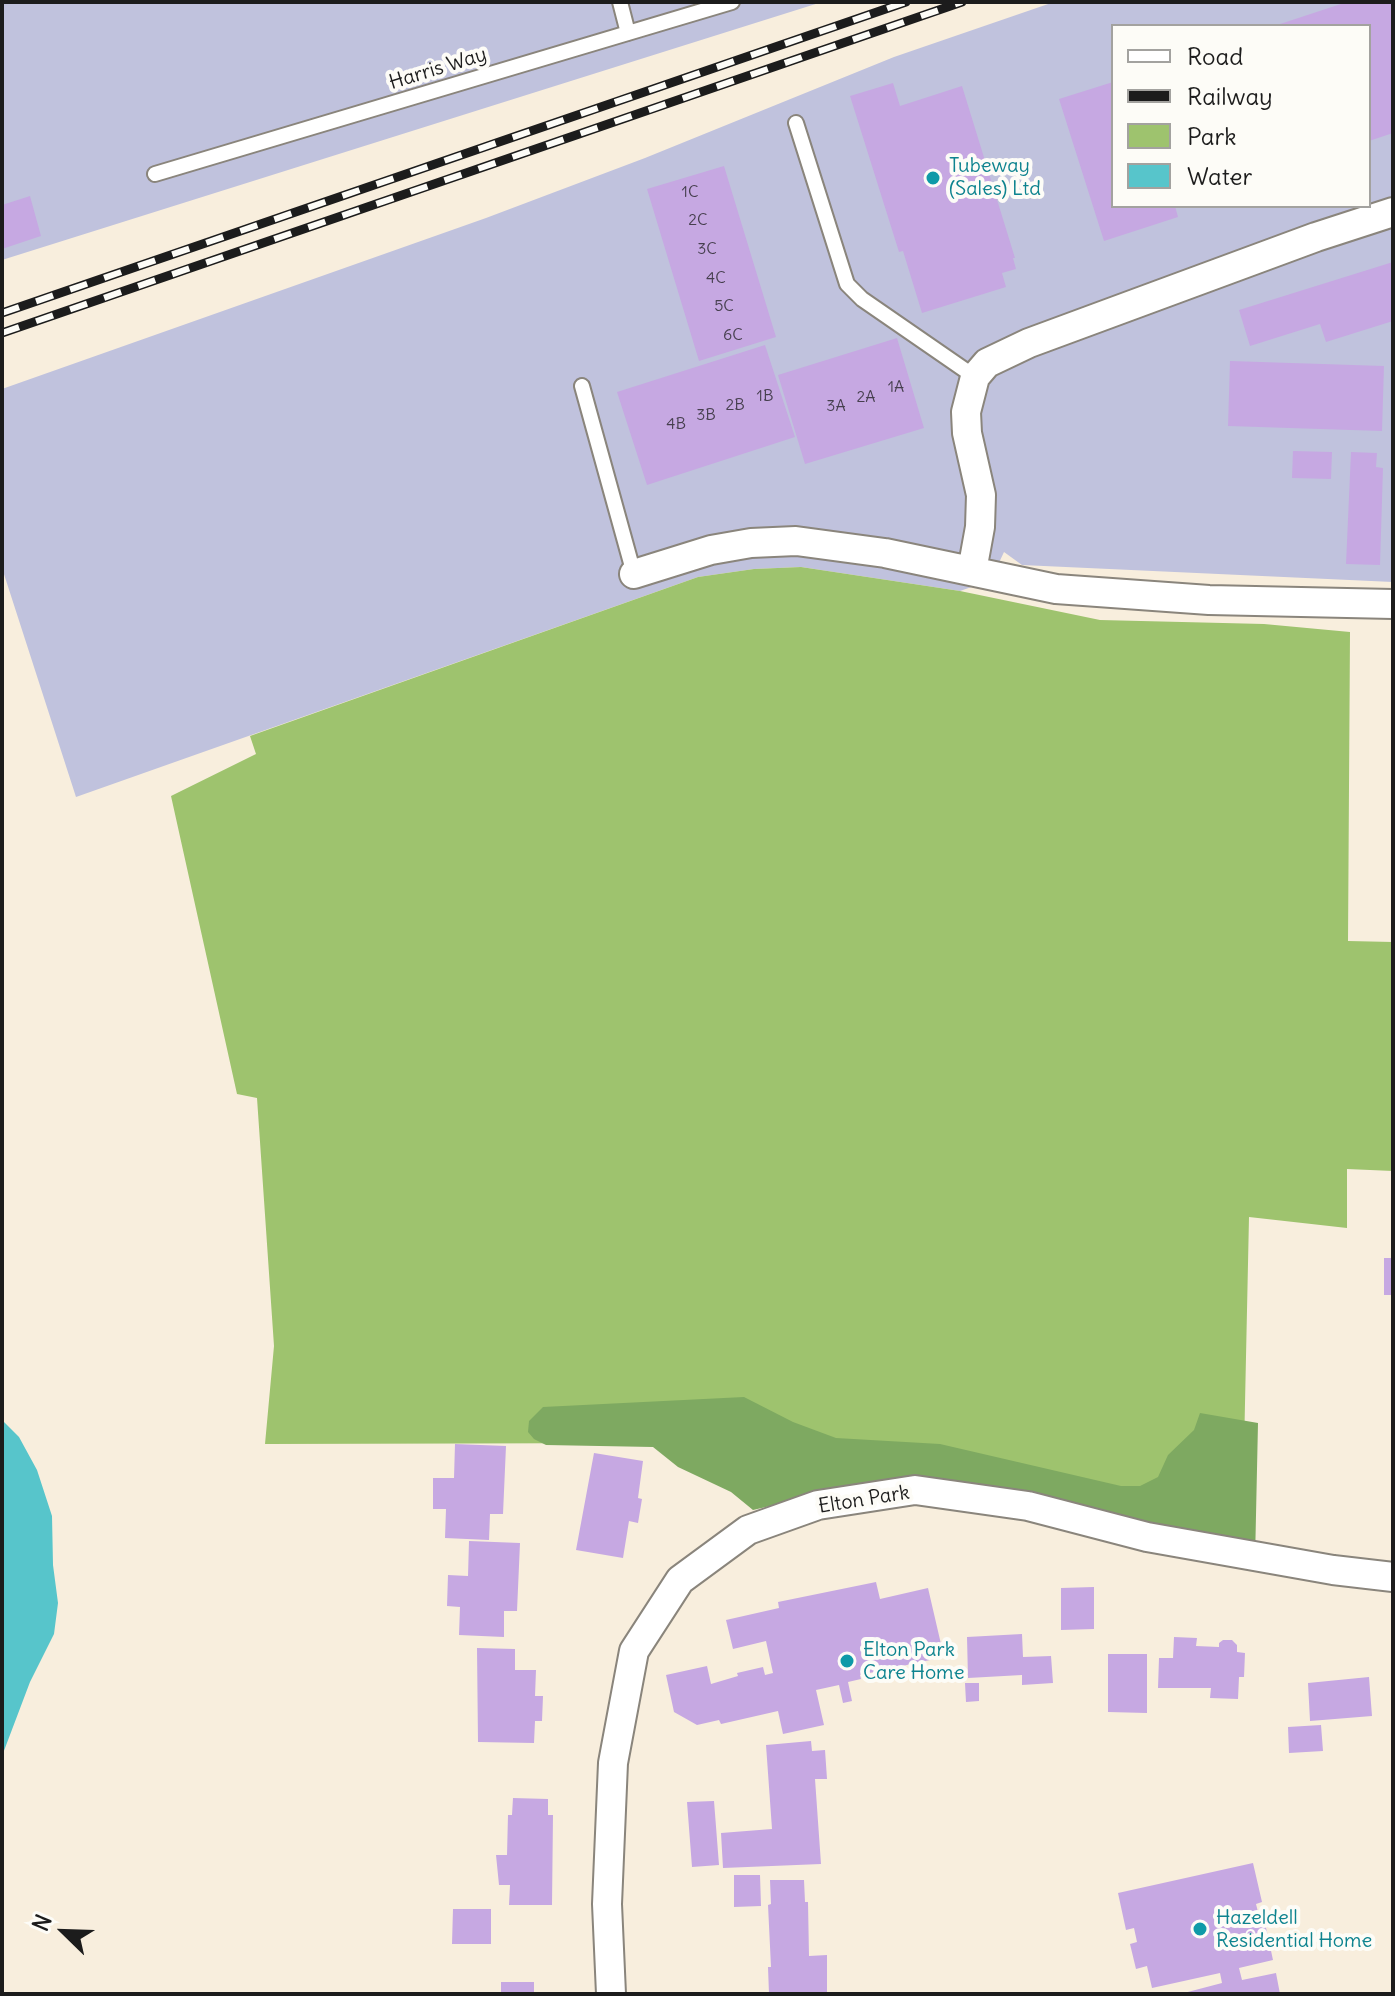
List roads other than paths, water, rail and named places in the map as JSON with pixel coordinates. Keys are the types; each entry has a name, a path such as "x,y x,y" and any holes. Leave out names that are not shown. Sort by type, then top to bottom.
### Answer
{"street":[{"path":"972,571 980,527 981,495 967,433 966,412 975,377 987,363 1029,343 1316,237 1393,212"},
{"path":"634,574 711,550 751,543 796,541 885,553 1015,582 1106,594 1209,600 1393,604"},
{"name":"Elton Park","path":"611,1994 607,1904 613,1763 634,1651 680,1580 748,1530 818,1505 915,1490 1028,1506 1147,1537 1333,1570 1393,1577"}],"lane":[{"path":"620,2 628,33"},
{"name":"Harris Way","path":"155,174 732,2"},
{"path":"796,123 847,284 862,299 975,377"},
{"path":"582,386 634,574"}],"water":[{"path":"2,1420 19,1437 37,1470 52,1516 58,1603 54,1634 30,1682 2,1756"}],"railway":[{"path":"2,313 906,2"},
{"path":"2,333 962,2"}],"place":[{"name":"Tubeway (Sales) Ltd","path":"933,178"},
{"name":"Elton Park Care Home","path":"847,1661"},
{"name":"Hazeldell Residential Home","path":"1200,1929"}]}
